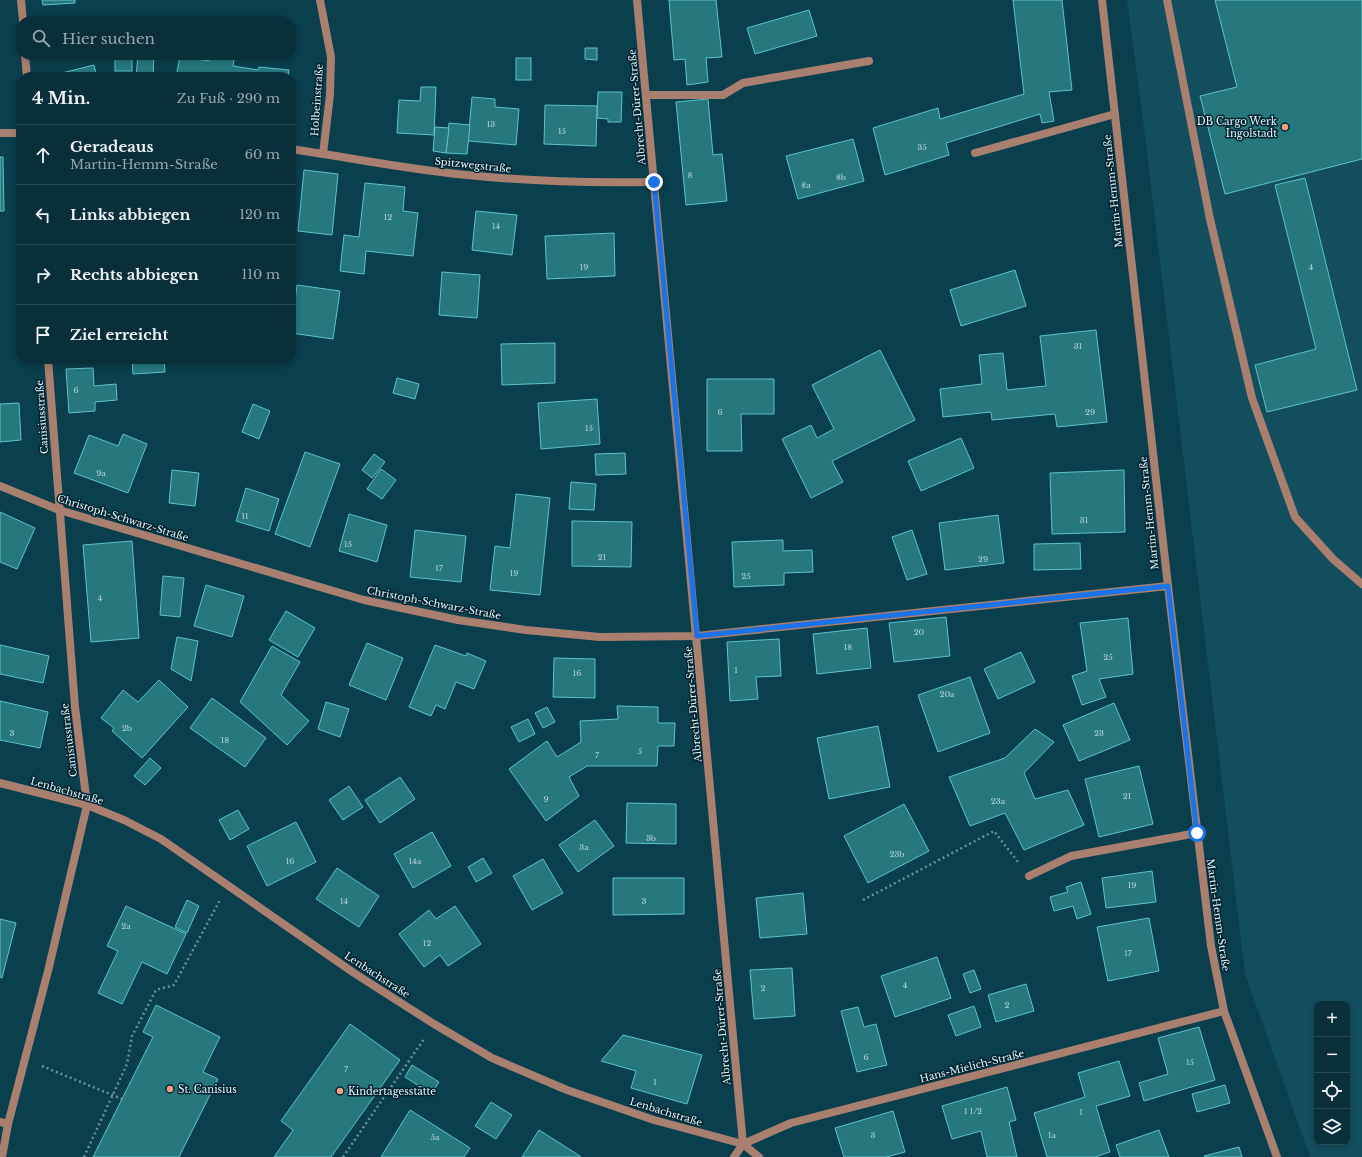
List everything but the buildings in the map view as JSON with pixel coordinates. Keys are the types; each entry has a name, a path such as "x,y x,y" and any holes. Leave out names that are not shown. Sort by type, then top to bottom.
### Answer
{"street":[{"path":"21,0 23,16"},
{"name":"Holbeinstraße","path":"320,0 331,57 330,95 323,154"},
{"name":"Albrecht-Dürer-Straße","path":"637,0 743,1144"},
{"name":"Martin-Hemm-Straße","path":"1102,0 1168,586 1211,946 1224,1011 1277,1157"},
{"path":"1167,0 1210,219 1252,398 1295,517 1333,559 1362,584"},
{"path":"25,60 27,72"},
{"path":"646,95 723,95 743,83 869,61"},
{"path":"975,153 1115,114"},
{"path":"0,133 16,133"},
{"name":"Spitzwegstraße","path":"296,150 398,167 477,176 573,183 654,182"},
{"name":"Canisiusstraße","path":"2,1157 4,1123 25,1059 48,972 87,805 75,707 48,364"},
{"name":"Christoph-Schwarz-Straße","path":"0,486 59,510 364,600 458,620 526,630 600,637 697,636 1168,586"},
{"name":"Lenbachstraße","path":"0,783 87,805 124,820 161,839 354,973 434,1024 492,1058 567,1090 654,1120 743,1144 759,1157"},
{"path":"1029,876 1071,856 1197,833"},
{"name":"Hans-Mielich-Straße","path":"743,1144 791,1123 1224,1011"},
{"path":"734,1157 743,1144"}],"path":[{"path":"863,900 994,831 1029,876"},
{"path":"84,1157 127,1064 132,1036 156,990 174,985 228,886"},
{"path":"343,1157 434,1024"},
{"path":"25,1059 122,1099"}],"shaded area":[{"path":"1127,0 1362,0 1362,1157 1310,1157 1245,974 1144,128"}],"place":[{"name":"DB Cargo Werk Ingolstadt","path":"1285,127"},
{"name":"St. Canisius","path":"170,1089"},
{"name":"Kindertagesstätte","path":"340,1091"}],"route":[{"path":"654,182 697,636 1168,586 1197,833"}]}
